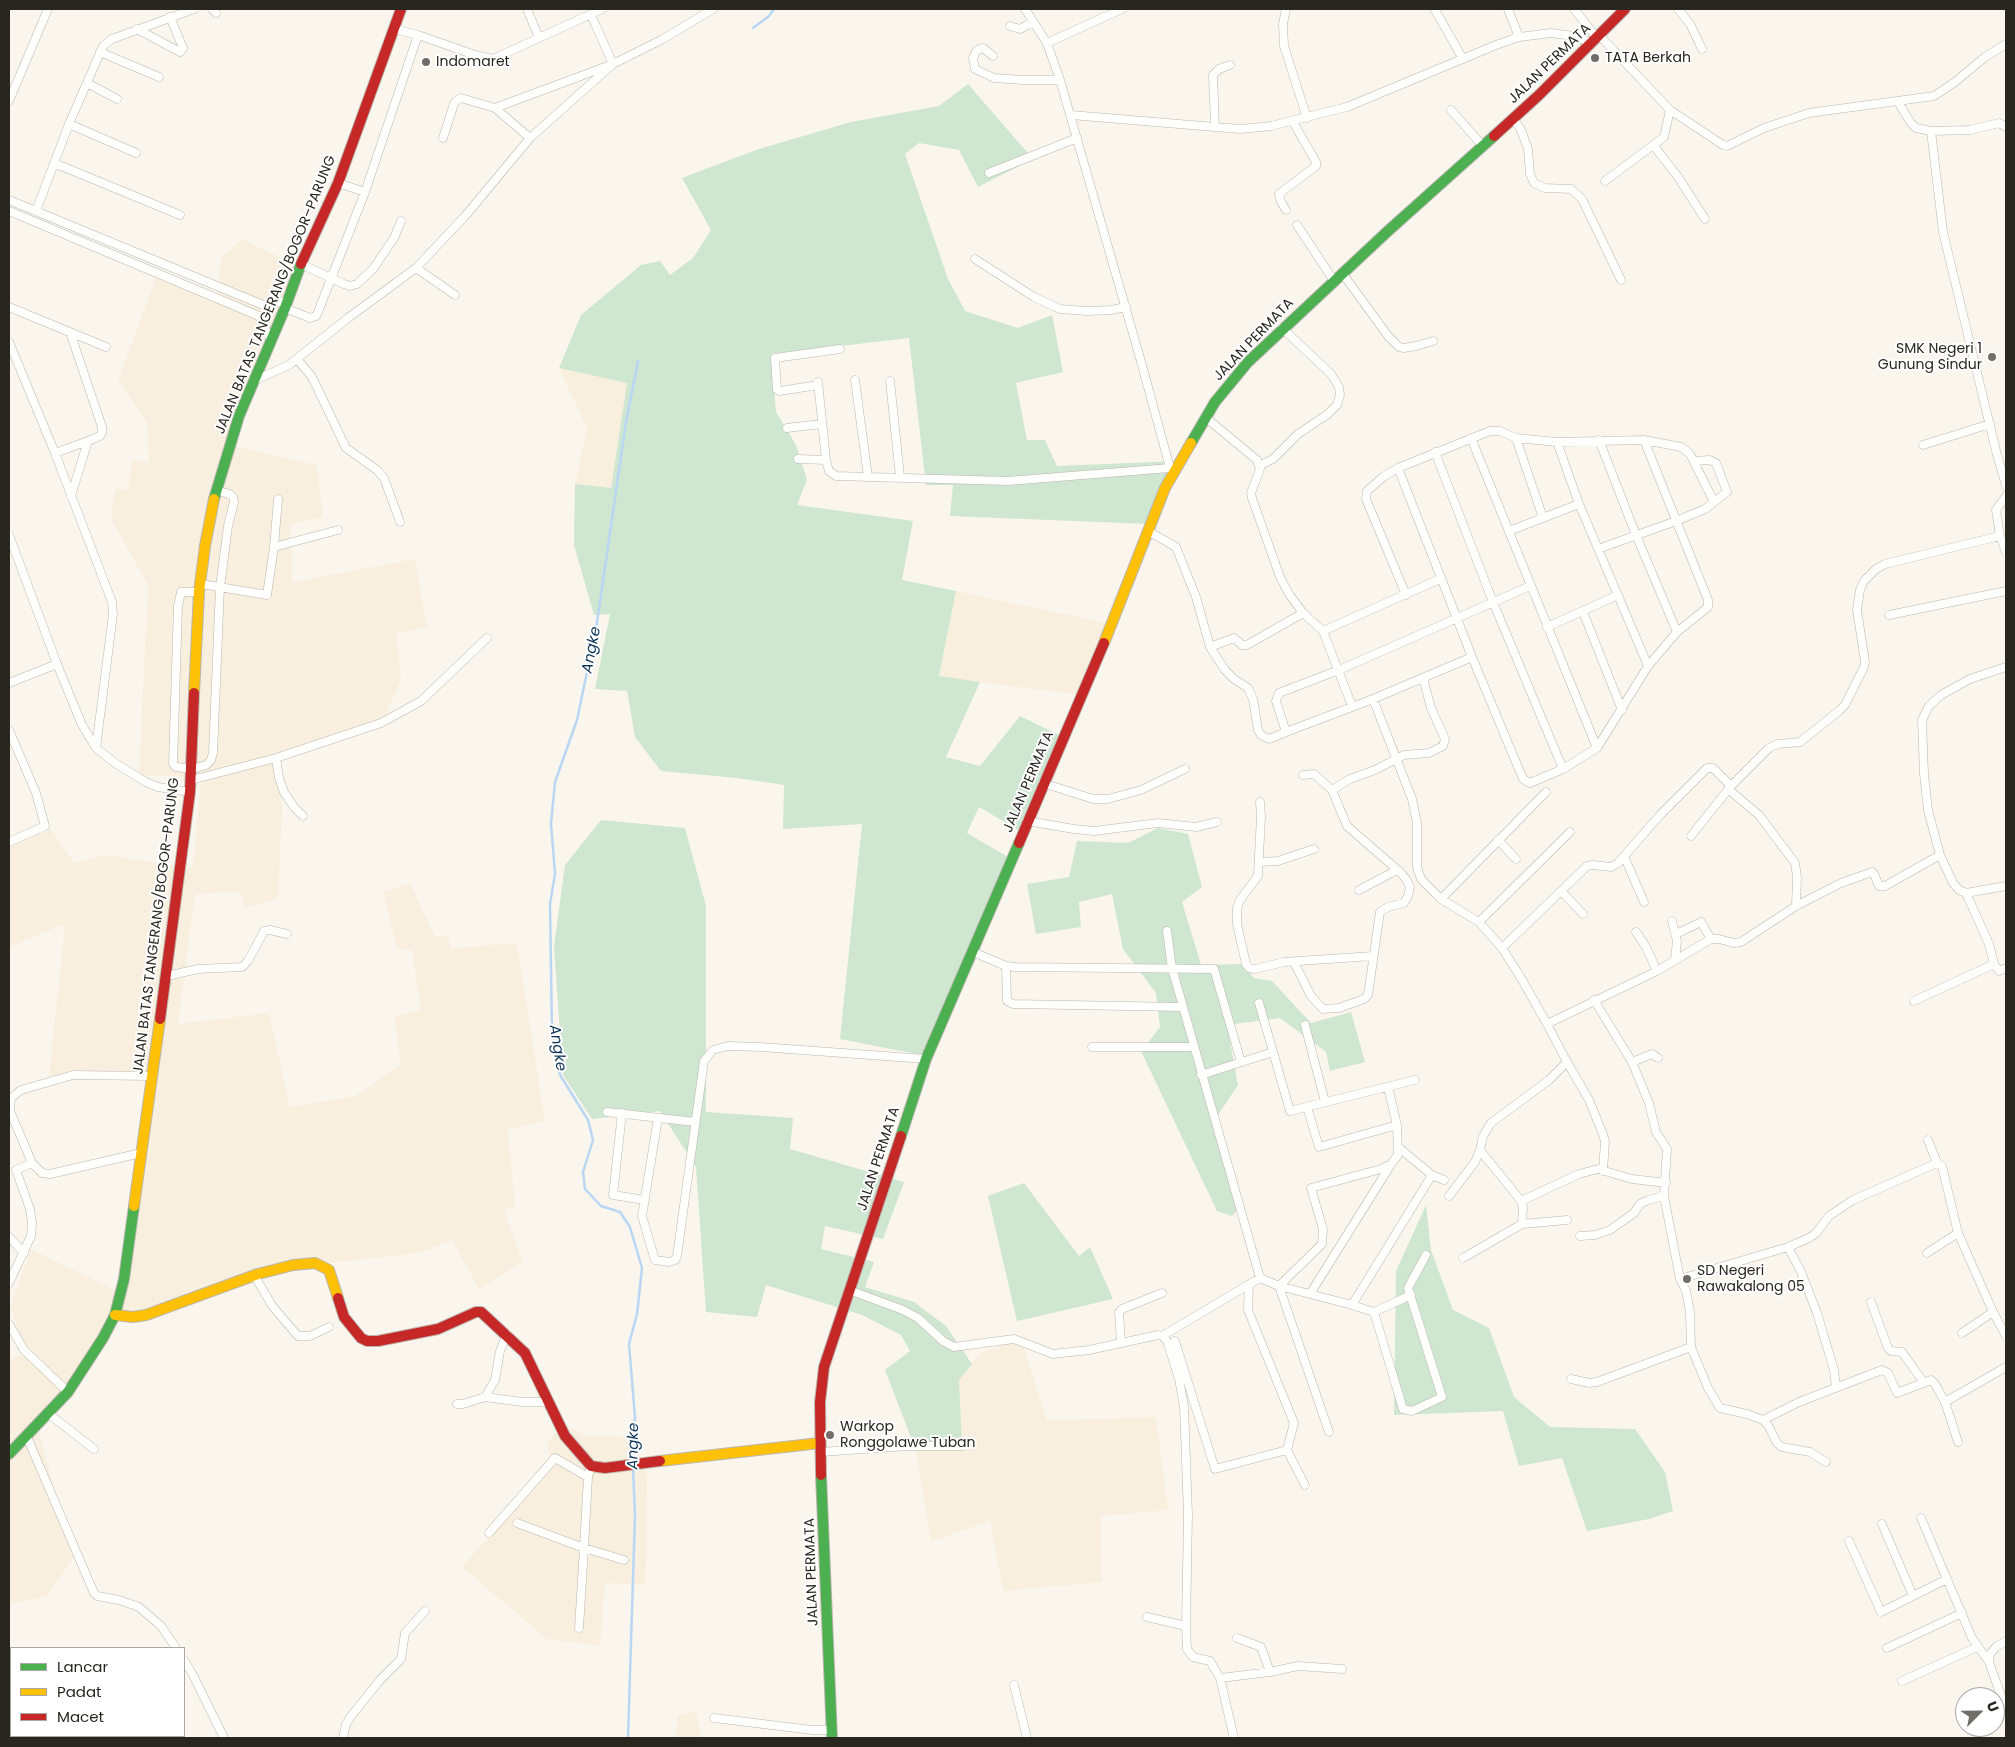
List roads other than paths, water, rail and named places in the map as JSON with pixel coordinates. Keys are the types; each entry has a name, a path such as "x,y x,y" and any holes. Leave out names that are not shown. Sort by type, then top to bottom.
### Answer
{"main road":[{"name":"JALAN BATAS TANGERANG/BOGOR–PARUNG","path":"9,1454 68,1392 103,1338 115,1315 124,1279 190,792 200,588 205,546 216,490 235,425 287,305 301,264 338,182 401,9"},
{"name":"JALAN PERMATA","path":"832,1734 821,1447 821,1380 834,1334 926,1059 1097,661 1172,469 1205,417 1233,378 1282,328 1539,96 1625,9"},
{"path":"115,1315 133,1317 146,1315 254,1275 293,1265 315,1263 326,1268 331,1274 344,1316 360,1338 367,1341 378,1341 438,1329 476,1312 486,1315 525,1353 565,1436 591,1466 605,1468 633,1466 691,1457 821,1447"}],"street":[{"path":"9,100 48,9"},
{"path":"36,211 69,124 103,46 109,41 138,29 194,9"},
{"path":"527,9 539,38"},
{"path":"394,29 492,59 602,9"},
{"path":"495,108 613,64 711,10 722,9"},
{"path":"840,349 774,358 777,390 818,384 826,460 829,471 836,476 1008,481 1172,469 1060,80 1046,43 1025,9"},
{"path":"1046,43 1122,9"},
{"path":"1286,9 1283,24 1284,46 1307,118"},
{"path":"1508,9 1519,37"},
{"path":"1574,9 1596,39 1670,110 1727,146 1764,128 1809,113 1934,96 1955,82 1984,57 2006,44"},
{"path":"1678,9 1690,24 1702,49"},
{"path":"1434,10 1463,59"},
{"path":"591,15 613,64"},
{"path":"138,29 180,52 183,48 170,18"},
{"path":"1010,26 1020,29 1033,22"},
{"path":"1071,115 1241,129 1271,126 1347,107 1519,37 1551,33 1596,39"},
{"path":"9,200 262,305 287,305 310,318 316,316 365,192 418,35"},
{"path":"993,56 983,48 977,50 973,58 976,69 994,78 1060,80"},
{"path":"100,52 159,77"},
{"path":"253,381 283,368 297,359 348,318 416,268 466,215 530,138 613,64"},
{"path":"1215,127 1213,75 1219,68 1230,65"},
{"path":"87,83 117,99"},
{"path":"443,138 454,104 458,99 495,108 530,138"},
{"path":"1898,102 1916,128 1930,131 1970,130 1999,123 2006,128"},
{"path":"1451,110 1482,146"},
{"path":"1605,182 1664,137 1670,110"},
{"path":"1513,119 1520,128 1528,150 1530,174 1534,183 1545,188 1571,189 1582,198 1621,280"},
{"path":"1286,210 1279,194 1316,166 1316,162 1293,122"},
{"path":"69,124 136,153"},
{"path":"1930,131 1943,232 2006,486"},
{"path":"990,173 1077,138"},
{"path":"1654,146 1678,177 1704,219"},
{"path":"54,163 180,215"},
{"path":"338,182 365,192"},
{"path":"9,211 258,316 271,340"},
{"path":"301,264 350,286 357,284 366,277 394,238 401,221"},
{"path":"1296,225 1334,281"},
{"path":"975,259 1034,297 1060,309 1087,311 1126,307"},
{"path":"416,268 455,295"},
{"path":"1343,274 1388,336 1399,347 1416,346 1433,341"},
{"path":"258,316 262,305"},
{"path":"9,307 106,347"},
{"path":"1259,466 1273,459 1298,434 1328,414 1337,405 1340,395 1339,387 1331,374 1282,328"},
{"path":"55,453 100,436 102,433 102,427 70,332"},
{"path":"9,342 55,453 112,602 113,614 96,748"},
{"path":"297,359 312,377 346,448 377,470 384,478 400,522"},
{"path":"854,380 868,477"},
{"path":"890,381 900,477"},
{"path":"1205,417 1252,455 1259,466 1259,476 1251,493 1280,577 1303,614 1323,631 1352,706"},
{"path":"787,428 821,424"},
{"path":"1923,445 1990,424"},
{"path":"1406,595 1366,499 1367,491 1383,477 1398,468 1490,431 1500,431 1516,438 1557,442 1644,440 1681,447 1690,454 1714,502"},
{"path":"1471,438 1530,586 1598,748"},
{"path":"1516,438 1543,518"},
{"path":"1599,440 1677,632"},
{"path":"1398,468 1472,657 1525,782 1530,783 1563,769 1598,748 1648,666 1677,632 1706,610 1709,604 1644,440"},
{"path":"71,496 88,441"},
{"path":"1557,442 1579,504 1648,666"},
{"path":"1435,452 1493,602 1563,769"},
{"path":"798,459 826,460"},
{"path":"1598,549 1706,509 1727,492 1716,463 1710,460 1694,461"},
{"path":"216,490 229,494 233,497 234,502 228,526 220,587 213,753 211,760 206,765 192,769 176,767 173,764 178,606 181,592 200,588 220,587 267,595 274,548 278,499"},
{"path":"2006,496 1996,510 2000,536 2006,552"},
{"path":"1509,531 1579,504"},
{"path":"274,548 338,530"},
{"path":"1148,531 1176,547 1196,597 1210,647 1225,670 1234,679 1245,685 1250,692 1261,736 1269,739 1373,699 1472,657"},
{"path":"9,536 82,725 96,748 115,763 146,782 158,787 190,792"},
{"path":"1691,836 1730,787 1769,748 1778,744 1800,742 1844,705 1865,662 1857,617 1860,590 1864,581 1876,569 1885,564 2000,536"},
{"path":"1323,631 1440,579"},
{"path":"1286,732 1276,701 1277,695 1339,670 1530,586"},
{"path":"1889,615 2006,591"},
{"path":"1547,627 1618,595"},
{"path":"1583,612 1622,710"},
{"path":"1210,647 1234,638 1242,645 1247,645 1303,614"},
{"path":"191,780 276,758 381,723 421,701 487,638"},
{"path":"9,683 57,664"},
{"path":"2006,667 1970,679 1941,695 1929,706 1922,720 1924,774 1928,810 1940,855 1953,883 1959,890 1966,893 2006,886"},
{"path":"1332,790 1350,779 1412,753 1429,753 1443,746 1445,739 1431,708 1423,678"},
{"path":"1373,699 1415,811 1417,867 1421,879 1442,899 1479,922 1502,948 1522,978 1589,1100 1605,1141 1603,1171"},
{"path":"9,730 36,794 45,826 9,842"},
{"path":"276,758 279,778 284,792 303,816"},
{"path":"1502,948 1587,866 1593,864 1611,867 1624,856 1660,815 1707,768 1712,768 1759,815 1795,863 1798,877 1796,906"},
{"path":"1043,784 1093,799 1108,799 1141,790 1185,769"},
{"path":"1294,962 1311,996 1319,1006 1330,1010 1361,1001 1368,995 1380,912 1388,907 1404,903 1410,886 1397,870 1347,826 1332,790 1314,774 1303,775"},
{"path":"1442,899 1546,792"},
{"path":"1260,802 1258,876 1240,900 1237,908 1237,924 1244,959 1250,968 1254,969 1279,962 1373,956"},
{"path":"1027,821 1094,831 1158,823 1196,827 1217,822"},
{"path":"1479,922 1570,832"},
{"path":"1498,840 1516,859"},
{"path":"1258,862 1278,861 1314,849"},
{"path":"1547,1024 1657,970 1711,939 1719,938 1734,943 1742,942 1796,906 1835,885 1872,872 1879,886 1885,886 1940,855"},
{"path":"1624,856 1644,902"},
{"path":"1359,890 1397,870"},
{"path":"1410,886 1421,879"},
{"path":"1561,891 1583,914"},
{"path":"1966,893 1989,944 1994,964 1999,971 2006,968"},
{"path":"1672,921 1676,934 1675,959"},
{"path":"1676,934 1701,922 1711,939"},
{"path":"166,976 198,969 242,967 248,961 264,931 270,930 287,934"},
{"path":"1167,931 1172,968 1182,1007 1260,1278"},
{"path":"1636,932 1657,970"},
{"path":"973,952 1006,966 1214,969 1241,1062"},
{"path":"1914,1001 1994,964"},
{"path":"1006,966 1007,1001 1013,1004 1182,1007"},
{"path":"1594,1000 1632,1062 1649,1103 1656,1132 1667,1149 1664,1196 1680,1279 1686,1291 1690,1312 1691,1347 1708,1388 1720,1408 1763,1420 1768,1425 1777,1443 1782,1447 1810,1452 1826,1462"},
{"path":"1259,1002 1290,1111 1415,1080"},
{"path":"1305,1026 1326,1102"},
{"path":"658,1118 642,1216 655,1260 673,1261 677,1256 704,1061 709,1053 719,1047 728,1046 926,1059"},
{"path":"1092,1047 1194,1047"},
{"path":"1201,1075 1273,1052"},
{"path":"1632,1062 1652,1054 1658,1058"},
{"path":"1449,1196 1474,1162 1480,1150 1482,1136 1491,1123 1549,1080 1567,1062"},
{"path":"141,1153 50,1174 42,1173 32,1163 10,1112 10,1100 22,1090 73,1075 152,1076"},
{"path":"1310,1294 1398,1154 1397,1125 1388,1087"},
{"path":"1307,1106 1319,1148 1397,1125"},
{"path":"607,1112 695,1122"},
{"path":"622,1113 612,1195 645,1200"},
{"path":"1928,1140 1937,1162 1942,1166 1958,1233 1993,1312 2006,1336"},
{"path":"1398,1147 1432,1175 1444,1180"},
{"path":"1480,1150 1521,1201 1523,1207 1522,1224"},
{"path":"1680,1279 1788,1247 1816,1234 1829,1216 1852,1200 1937,1162"},
{"path":"9,1283 31,1236 32,1223 30,1210 13,1171 32,1163"},
{"path":"1279,1286 1322,1244 1323,1229 1311,1188 1381,1169 1391,1164"},
{"path":"1521,1201 1579,1174 1598,1169 1632,1179 1666,1183"},
{"path":"1352,1305 1432,1175"},
{"path":"1580,1236 1595,1235 1610,1230 1634,1213 1640,1204 1664,1196"},
{"path":"1463,1258 1522,1224 1567,1220"},
{"path":"1926,1253 1958,1233"},
{"path":"9,1237 24,1253"},
{"path":"1788,1247 1801,1272 1817,1313 1834,1370 1836,1387"},
{"path":"1374,1312 1403,1409 1412,1411 1442,1397 1408,1288 1426,1255"},
{"path":"254,1275 273,1306 298,1336 310,1336 329,1327"},
{"path":"849,1290 886,1302 918,1318 943,1342 954,1347 1014,1339 1053,1354 1089,1350 1158,1335 1162,1336 1260,1278"},
{"path":"1260,1278 1279,1286 1374,1312 1412,1296"},
{"path":"1249,1285 1248,1310 1294,1423 1287,1450 1305,1485"},
{"path":"1279,1286 1329,1432"},
{"path":"1120,1343 1119,1312 1122,1309 1162,1293"},
{"path":"1871,1302 1888,1348 1891,1351 1902,1352 1924,1383"},
{"path":"1962,1333 1993,1312"},
{"path":"9,1324 24,1350 68,1392"},
{"path":"485,1397 495,1380 500,1351 507,1334"},
{"path":"1162,1336 1167,1341 1179,1379 1184,1406 1188,1515 1187,1649 1190,1655 1210,1661 1220,1678 1234,1738"},
{"path":"1175,1341 1215,1469 1287,1450"},
{"path":"1571,1379 1589,1383 1597,1382 1691,1347"},
{"path":"1945,1402 2006,1367"},
{"path":"1763,1420 1799,1402 1882,1370 1888,1373 1897,1393 1933,1381 1945,1402 1958,1442"},
{"path":"457,1404 464,1404 485,1397 522,1402 548,1402"},
{"path":"49,1414 94,1449"},
{"path":"27,1437 94,1592 97,1596 119,1600 139,1607 161,1626 175,1647"},
{"path":"821,1447 963,1446"},
{"path":"489,1533 555,1458 588,1477"},
{"path":"579,1628 588,1477 591,1466"},
{"path":"1922,1518 1977,1647 1989,1662 2006,1710"},
{"path":"517,1523 584,1548 624,1560"},
{"path":"1882,1524 1914,1596"},
{"path":"1849,1541 1881,1612 1947,1579"},
{"path":"343,1738 346,1724 352,1715 380,1680 401,1659 405,1632 425,1612"},
{"path":"1887,1648 1962,1613"},
{"path":"1147,1617 1186,1626"},
{"path":"1237,1638 1261,1647 1270,1672"},
{"path":"1989,1662 1990,1654 1996,1647 2006,1641"},
{"path":"1902,1682 1977,1647"},
{"path":"185,1662 224,1738"},
{"path":"1220,1678 1270,1672 1298,1666 1342,1669"},
{"path":"1014,1685 1027,1738"},
{"path":"714,1718 832,1734"}],"waterway":[{"path":"753,28 769,16 774,9"},
{"name":"Angke","path":"633,1462 635,1418 629,1344 637,1314 642,1268 630,1227 620,1212 601,1206 585,1189 583,1172 593,1140 588,1120 560,1075 552,1032 550,904 555,874 551,824 555,782 577,720 596,629 626,422 638,361"},
{"name":"Angke","path":"628,1738 635,1515 633,1467"}],"place":[{"name":"TATA Berkah","path":"1595,58"},
{"name":"Indomaret","path":"426,62"},
{"name":"SMK Negeri 1 Gunung Sindur","path":"1992,357"},
{"name":"SD Negeri Rawakalong 05","path":"1687,1279"},
{"name":"Warkop Ronggolawe Tuban","path":"830,1435"}]}
